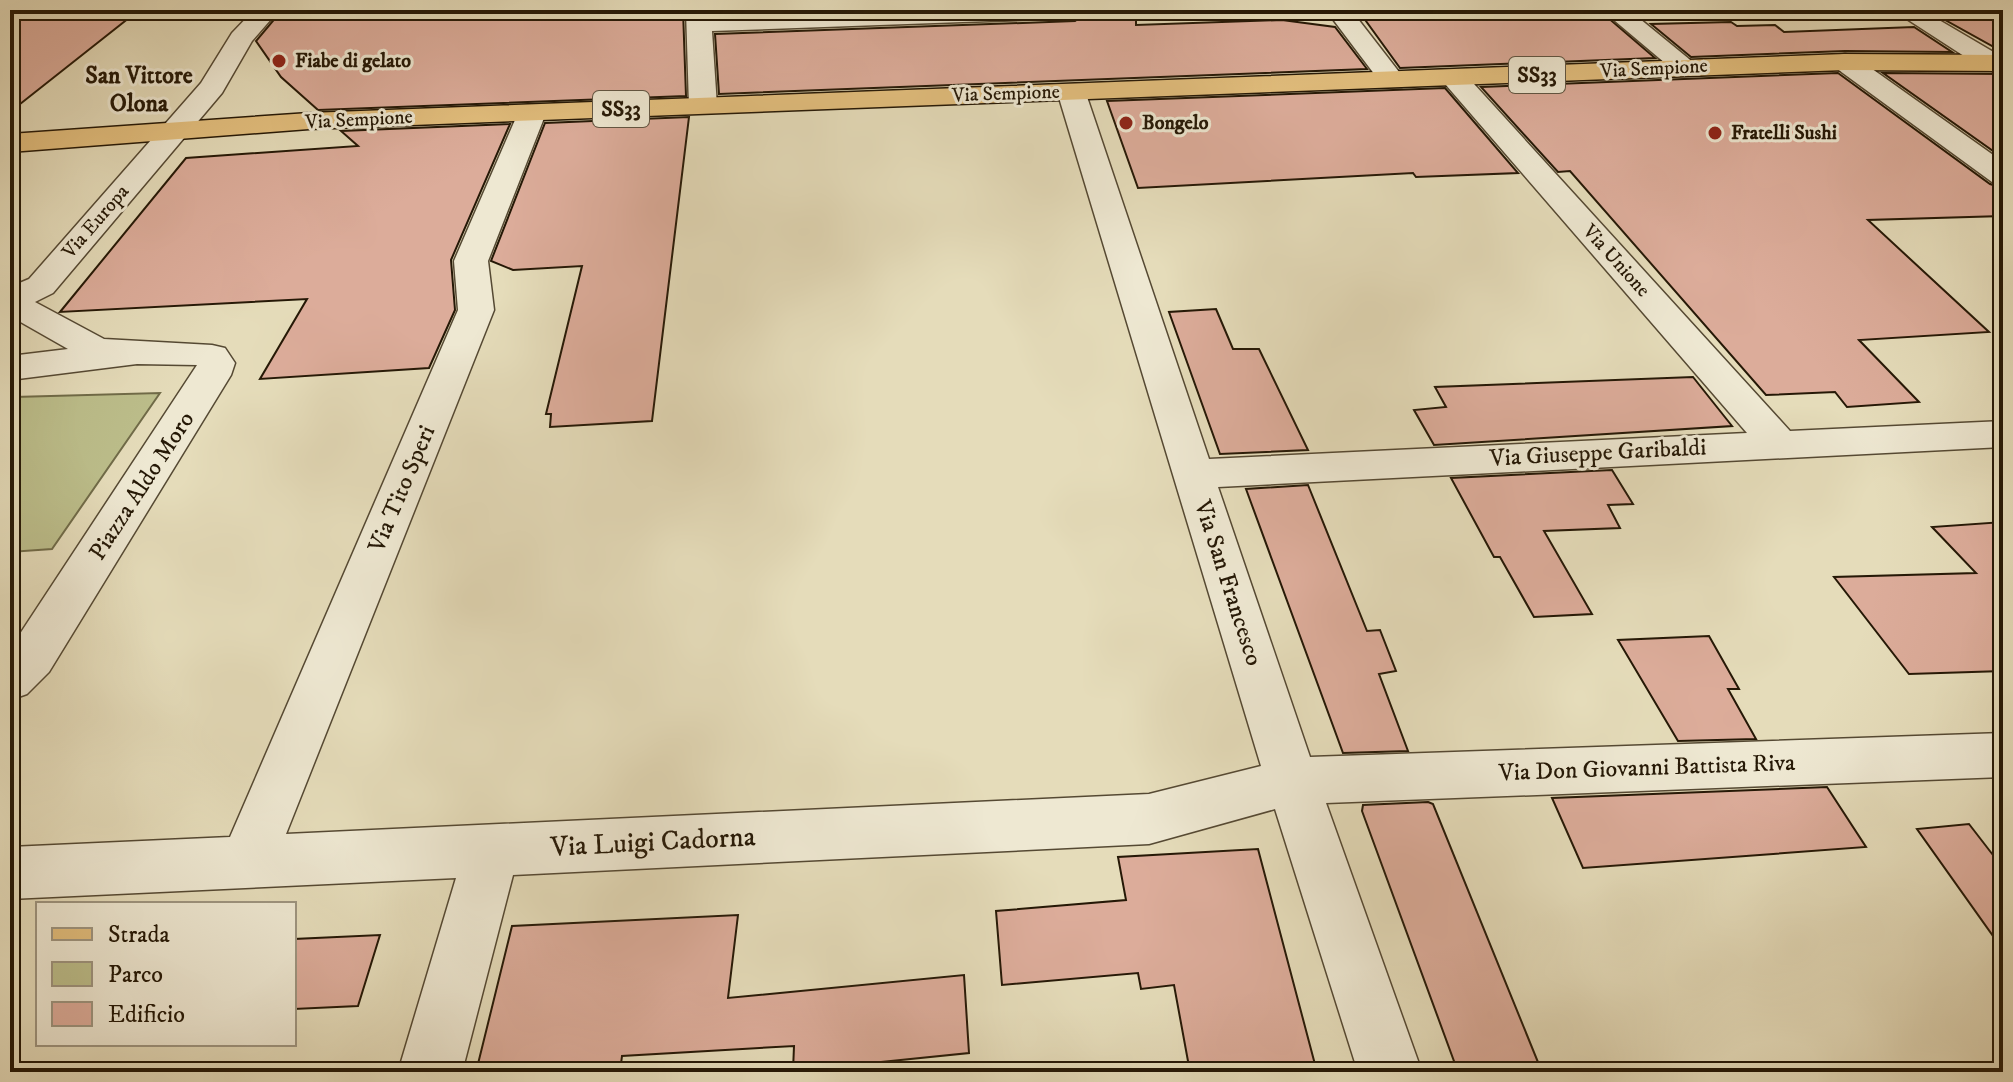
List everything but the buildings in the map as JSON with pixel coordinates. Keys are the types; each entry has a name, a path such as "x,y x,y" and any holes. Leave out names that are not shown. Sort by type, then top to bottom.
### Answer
{"main road":[{"name":"Via Sempione","path":"10,143 309,121 1845,62 1998,63"}],"street":[{"name":"Via Europa","path":"10,301 41,286 212,87 241,38 267,10"},
{"path":"1338,10 1393,81"},
{"path":"1614,10 1687,68"},
{"path":"1905,10 1998,63"},
{"path":"703,106 698,17 1075,11"},
{"path":"1845,62 2003,176"},
{"name":"Via Unione","path":"1455,79 1779,444"},
{"name":"Via San Francesco","path":"1071,91 1292,781 1390,1072"},
{"name":"Via Tito Speri","path":"247,861 476,310 471,261 532,113"},
{"path":"10,301 93,348 129,354"},
{"name":"Piazza Aldo Moro","path":"10,680 32,658 216,363 212,356 198,353 129,354"},
{"path":"10,368 129,354"},
{"name":"Via Giuseppe Garibaldi","path":"1193,474 2003,434"},
{"name":"Via Don Giovanni Battista Riva","path":"1292,781 2003,755"},
{"name":"Via Luigi Cadorna","path":"10,873 1149,819 1292,781"},
{"path":"430,1072 492,850"}],"green space":[{"path":"160,393 52,549 10,552 10,401 14,397"}],"place":[{"name":"Fiabe di gelato","path":"279,61"},
{"name":"Bongelo","path":"1126,123"},
{"name":"Fratelli Sushi","path":"1715,133"}],"district":[{"name":"San Vittore Olona","path":"139,90"}]}
